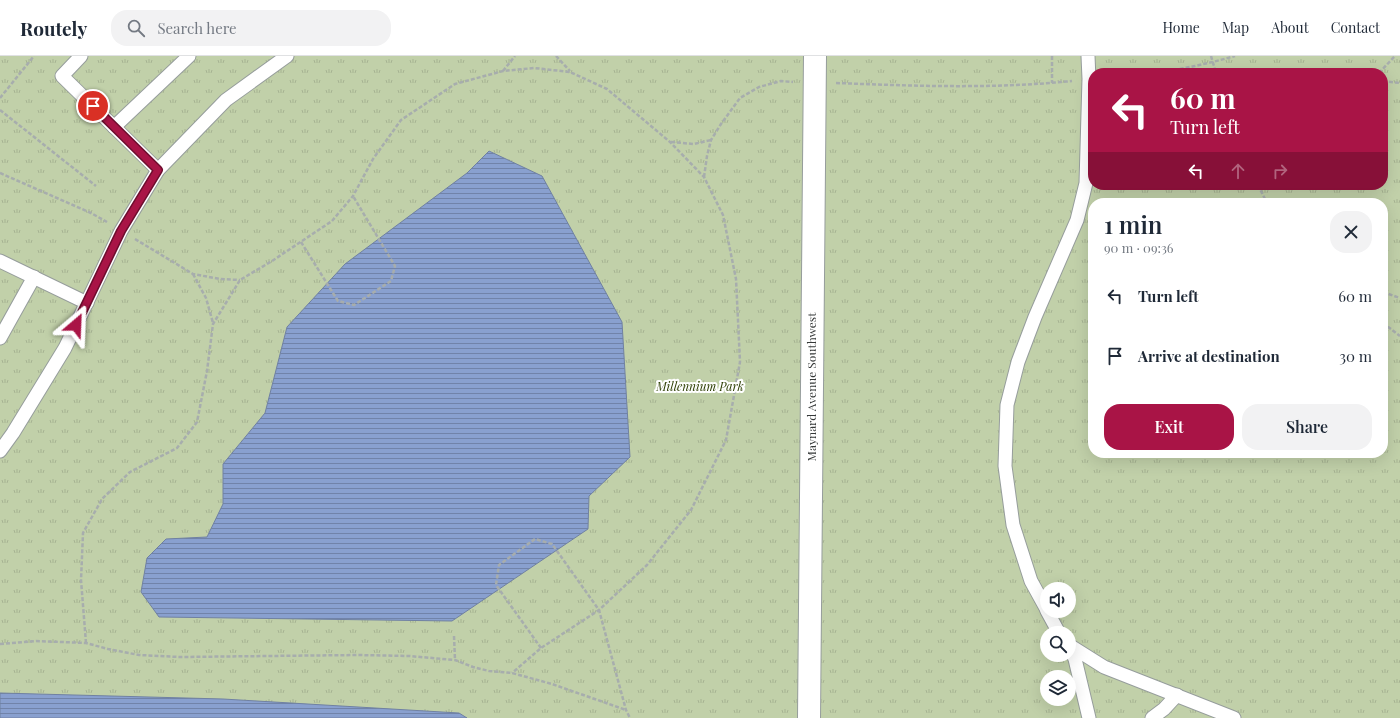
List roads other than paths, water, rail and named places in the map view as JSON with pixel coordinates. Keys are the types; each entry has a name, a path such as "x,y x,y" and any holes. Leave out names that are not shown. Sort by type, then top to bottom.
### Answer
{"street":[{"name":"Maynard Avenue Southwest","path":"809,718 815,56"}],"lane":[{"path":"81,56 62,76 158,170"},
{"path":"114,127 189,56"},
{"path":"0,451 13,434 65,348 121,231 158,170 226,100 287,56"},
{"path":"1088,56 1089,68"},
{"path":"1040,598 1031,581 1013,526 1005,466 1007,405 1018,362 1034,317 1077,220 1086,184 1088,114"},
{"path":"0,261 87,303"},
{"path":"0,338 34,277"},
{"path":"1076,649 1104,667 1234,718"},
{"path":"1076,662 1089,718"},
{"path":"1152,718 1164,709 1177,695"}],"water":[{"path":"489,151 542,176 622,322 630,457 589,496 588,529 452,621 159,617 141,592 147,558 166,539 207,537 223,504 223,464 265,413 287,327 345,264 467,173"},
{"path":"0,693 223,699 459,713 467,718 0,718"}],"park label":[{"name":"Millennium Park","path":"700,387"}]}
